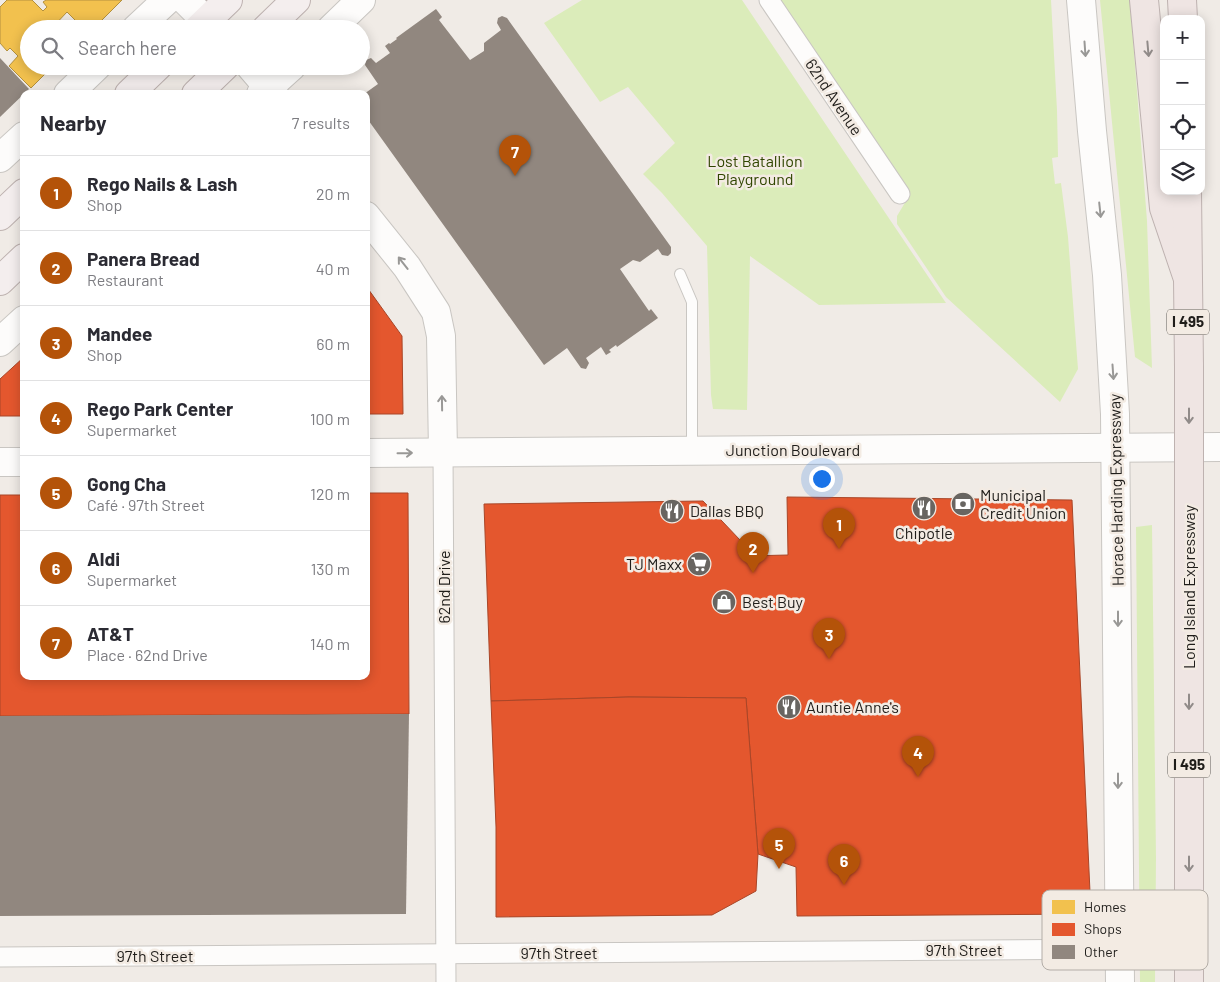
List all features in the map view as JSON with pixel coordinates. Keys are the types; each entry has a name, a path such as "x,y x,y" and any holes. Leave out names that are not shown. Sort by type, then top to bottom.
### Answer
{"highway":[{"path":"1144,0 1164,208 1188,276"},
{"path":"1182,0 1183,15"},
{"name":"Long Island Expressway","path":"1187,195 1189,890"}],"main road":[{"path":"146,20 167,0"},
{"path":"185,0 201,20"},
{"path":"211,20 228,0"},
{"path":"275,20 296,0"},
{"path":"341,20 361,0"},
{"name":"Horace Harding Expressway","path":"1081,0 1107,275 1116,447 1119,890"},
{"path":"72,90 88,75"},
{"path":"133,90 149,75"},
{"path":"200,90 216,75"},
{"path":"256,75 267,90"},
{"path":"269,90 283,75"},
{"path":"0,158 20,140"},
{"path":"0,193 20,177"},
{"path":"0,216 20,198"},
{"name":"62nd Drive","path":"370,221 407,267 436,312 441,336 443,452"},
{"path":"0,281 20,262"},
{"path":"0,342 20,324"},
{"name":"Junction Boulevard","path":"370,454 1220,447"},
{"path":"0,462 20,462"}],"street":[{"name":"62nd Avenue","path":"769,0 900,194"},
{"name":"62nd Drive","path":"443,452 446,982"},
{"name":"97th Street","path":"0,957 1042,950"}],"lane":[{"path":"680,274 692,302 692,451"}],"green space":[{"name":"Lost Batallion Playground","path":"582,0 742,0 946,303 819,305 750,256 747,410 713,409 707,246 662,193 643,174 675,143 628,87 600,102 544,23"},
{"path":"777,0 1051,0 1058,157 1052,158 1055,184 1061,183 1068,237 1078,369 1060,402 946,297 897,224 897,216 909,196"},
{"path":"1100,0 1130,0 1147,221 1152,368 1135,357"},
{"path":"1152,525 1156,890 1139,890 1136,527"},
{"path":"1140,970 1155,970 1155,982 1140,982"}],"building: Homes":[{"path":"7,0 32,0 43,11 47,7 43,2 46,0 122,0 102,20 75,20 67,12 59,20 20,20 20,75 44,75 31,88 9,66 18,56 10,48 7,51 0,43 0,7"}],"building: Shops":[{"path":"370,292 402,336 403,414 370,414"},
{"path":"20,361 20,416 0,416 0,379"},
{"path":"370,493 408,493 409,714 0,716 0,495 20,495 20,680 370,680"},
{"path":"787,497 1072,500 1090,890 1042,890 1042,914 797,916 796,867 758,854 746,698 629,697 491,701 484,504 703,501 740,540 746,556 788,555"},
{"path":"629,697 746,698 758,854 756,891 712,915 496,917 496,827 491,701"}],"building: Other":[{"path":"436,9 442,17 439,20 470,60 484,51 484,43 501,30 497,23 498,18 502,16 507,18 671,247 671,253 668,256 662,255 658,249 640,262 633,260 620,269 649,311 651,309 658,318 617,347 616,345 606,355 601,347 586,358 589,363 586,369 581,368 567,348 544,365 370,123 370,90 378,84 370,72 370,58 376,63 390,53 385,46"},
{"path":"0,58 29,89 20,90 20,98 0,117"},
{"path":"409,714 406,914 0,916 0,716"}],"place":[{"name":"AT&T","path":"515,176"},
{"name":"Municipal Credit Union","path":"963,504"},
{"name":"Chipotle","path":"924,508"},
{"name":"Dallas BBQ","path":"672,511"},
{"name":"Rego Nails & Lash","path":"839,549"},
{"name":"TJ Maxx","path":"699,564"},
{"name":"Panera Bread","path":"753,573"},
{"name":"Best Buy","path":"724,602"},
{"name":"Mandee","path":"829,659"},
{"name":"Auntie Anne's","path":"789,707"},
{"name":"Rego Park Center","path":"918,777"},
{"name":"Gong Cha","path":"779,869"},
{"name":"Aldi","path":"844,885"}]}
